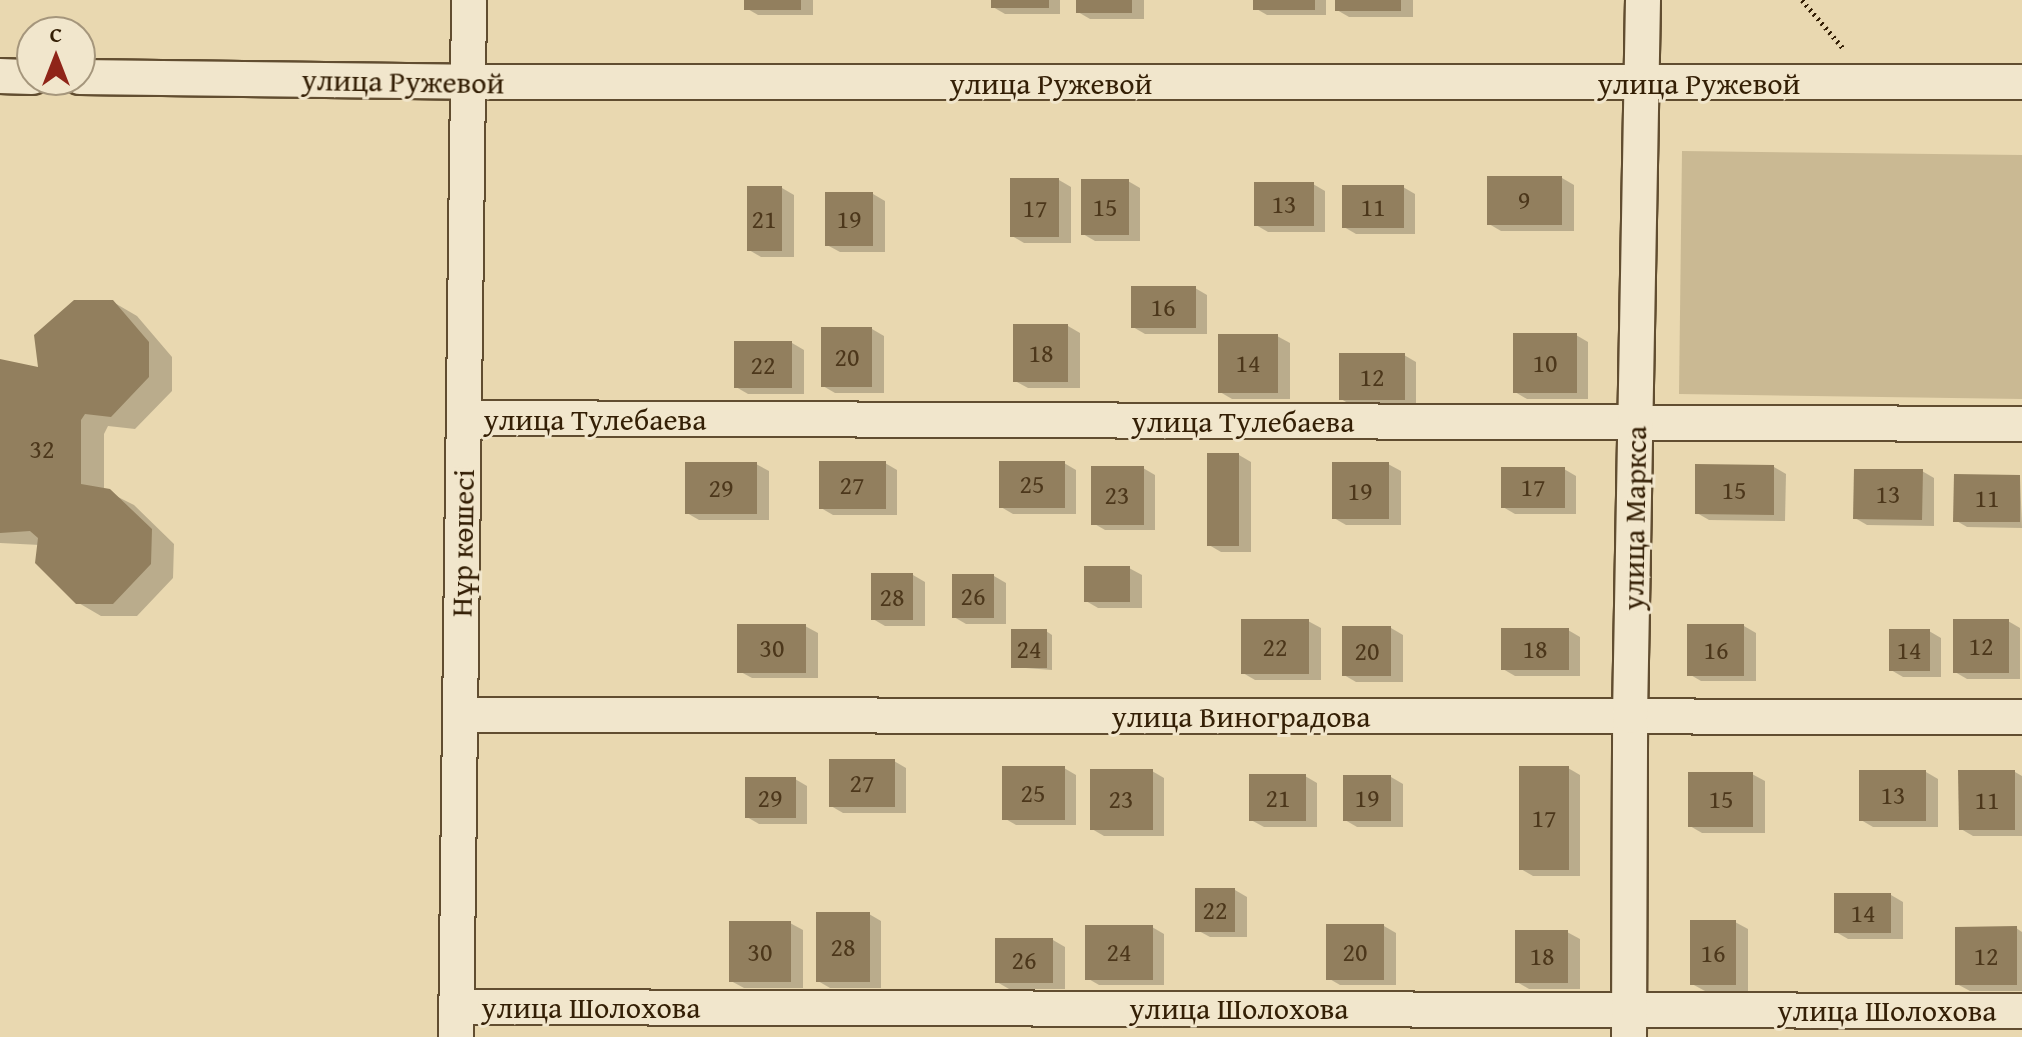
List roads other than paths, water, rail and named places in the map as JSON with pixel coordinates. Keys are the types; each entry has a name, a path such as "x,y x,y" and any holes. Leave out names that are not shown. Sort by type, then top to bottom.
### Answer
{"street":[{"name":"Нұр көшесі","path":"456,1022 469,0"},
{"name":"улица Маркса","path":"1630,1023 1630,716 1643,0"},
{"name":"улица Ружевой","path":"96,77 468,82 2022,82"},
{"name":"улица Тулебаева","path":"464,418 2022,424"},
{"name":"улица Виноградова","path":"460,715 2022,717"},
{"name":"улица Шолохова","path":"456,1022 1630,1023 2022,1011"}]}
